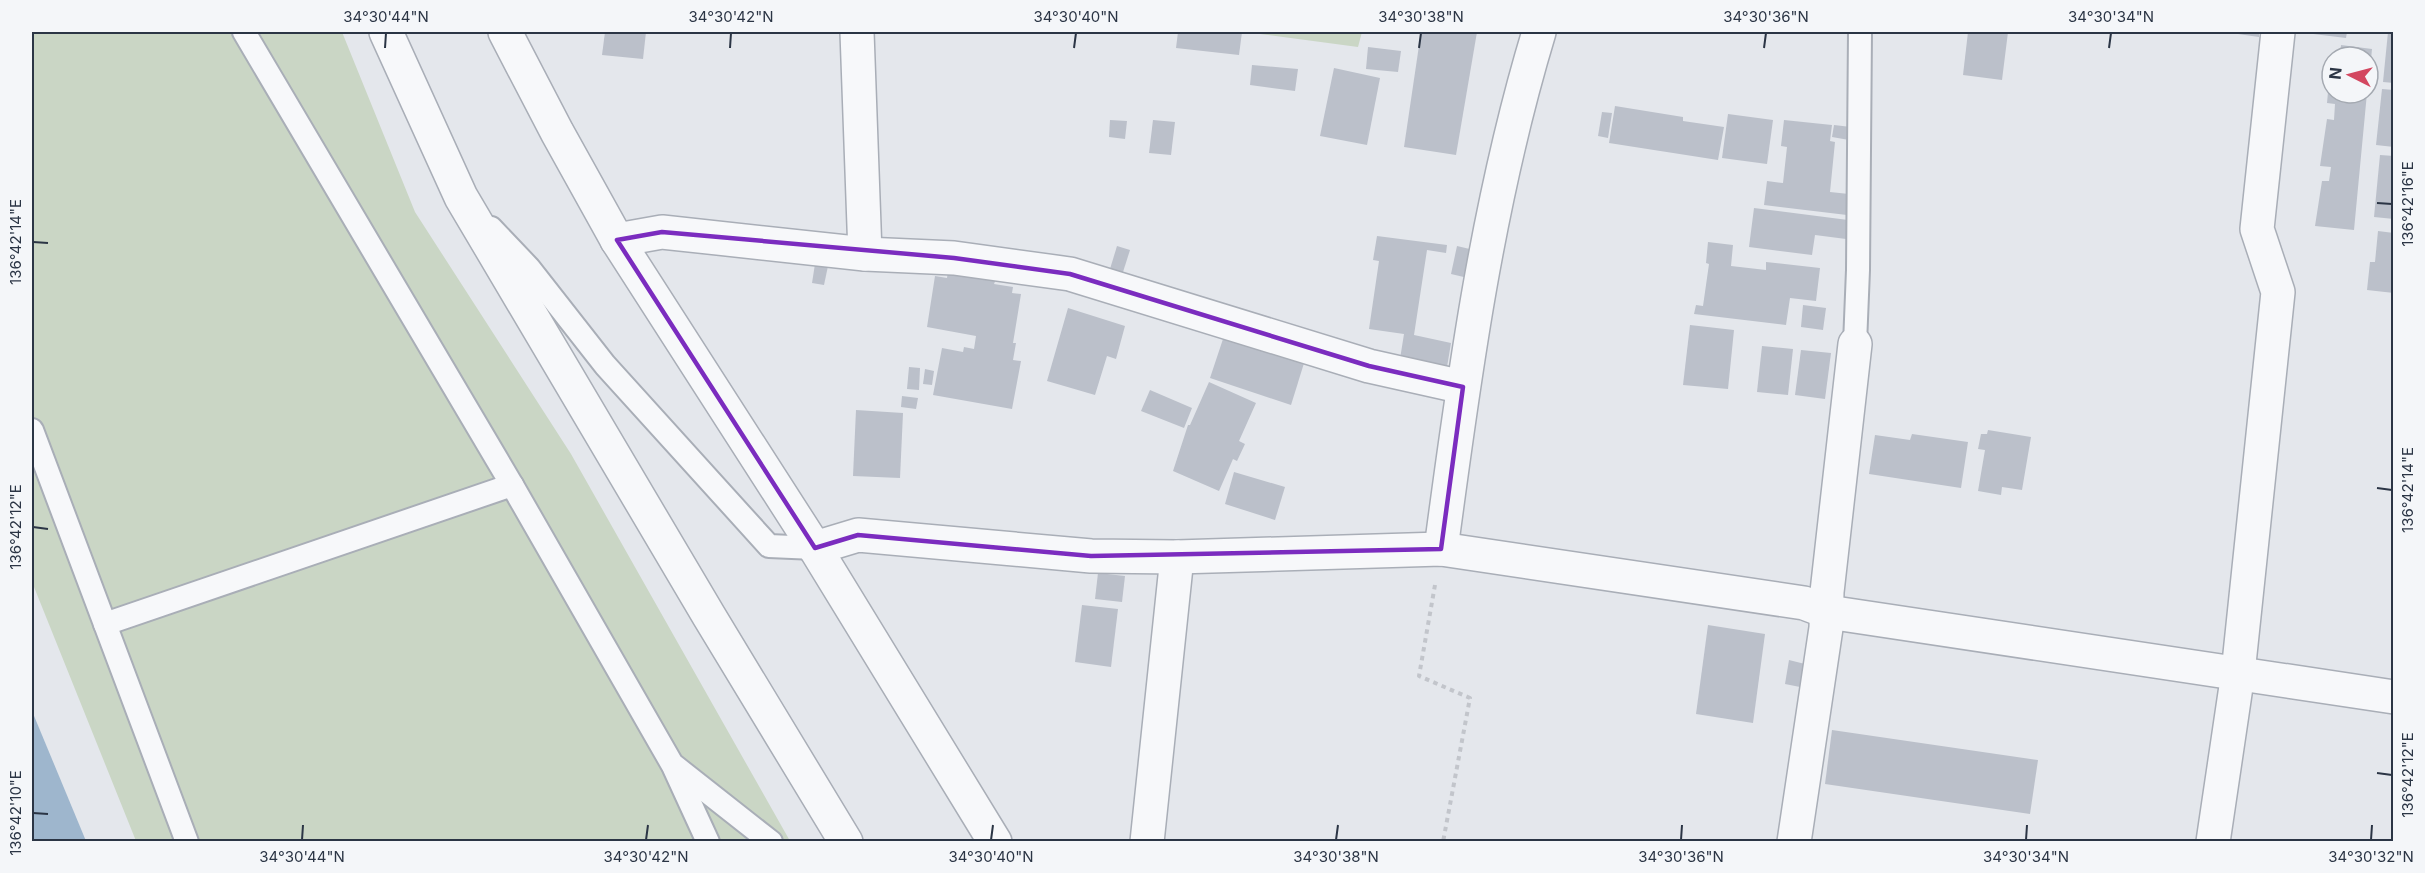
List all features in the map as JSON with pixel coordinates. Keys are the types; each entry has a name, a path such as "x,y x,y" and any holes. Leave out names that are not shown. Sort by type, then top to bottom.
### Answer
{"street":[{"path":"386,32 460,197 846,842"},
{"path":"505,32 617,240 670,319 815,548 995,842"},
{"path":"857,32 866,254"},
{"path":"1441,549 1463,387 1499,187 1524,79 1539,32"},
{"path":"2213,842 2238,673 2278,292 2257,229 2278,32"},
{"path":"617,240 662,232 866,254 954,258 1070,274 1370,366 1463,387"},
{"path":"1794,842 1828,612 1827,591 1855,344"},
{"path":"815,548 858,535 1091,556 1178,557 1441,549 1804,603 1828,612 2394,697"},
{"path":"1147,842 1178,557"}],"lane":[{"path":"244,32 512,485 672,764 708,842"},
{"path":"1855,344 1858,270 1860,32"},
{"path":"460,197 529,267 605,365 769,546 815,548"},
{"path":"32,430 187,842"},
{"path":"105,624 512,485"},
{"path":"672,764 771,842"}],"path":[{"path":"1441,549 1419,676 1470,698 1443,842"}],"highlighted area":[{"path":"662,232 954,258 1070,274 1369,366 1463,387 1441,549 1091,556 858,535 815,548 617,240"}],"green space":[{"path":"32,32 342,32 415,212 571,454 790,841 136,841 32,582"},
{"path":"1261,32 1362,32 1358,47 1260,34"}],"water":[{"path":"32,711 86,841 32,841"}],"building":[{"path":"605,32 646,32 643,59 602,55"},
{"path":"1178,32 1242,32 1239,55 1176,48"},
{"path":"1421,32 1477,32 1456,155 1404,147"},
{"path":"1968,32 2008,32 2002,80 1963,75"},
{"path":"2224,32 2259,32 2259,37"},
{"path":"2297,32 2347,32 2346,38"},
{"path":"2388,32 2394,33 2394,83 2383,82"},
{"path":"1368,47 1401,51 1398,72 1366,69"},
{"path":"1252,65 1298,69 1295,91 1250,85"},
{"path":"1334,68 1380,78 1367,145 1320,136"},
{"path":"2382,89 2394,90 2394,147 2376,145"},
{"path":"2335,105 2366,105 2354,230 2315,226 2322,181 2329,181 2331,167 2320,166 2327,119 2334,120"},
{"path":"1615,106 1683,117 1683,121 1724,127 1718,160 1609,143"},
{"path":"1602,112 1612,113 1608,138 1598,136"},
{"path":"1728,114 1773,120 1767,164 1722,158"},
{"path":"1110,120 1127,121 1125,139 1109,137"},
{"path":"1153,120 1175,122 1171,155 1149,153"},
{"path":"1784,120 1832,125 1830,141 1835,142 1830,192 1849,194 1847,215 1764,205 1767,181 1783,183 1787,147 1781,146"},
{"path":"1834,125 1851,127 1849,140 1832,137"},
{"path":"2380,155 2394,156 2394,219 2374,217"},
{"path":"1754,208 1848,220 1846,239 1815,235 1812,255 1749,247"},
{"path":"2378,231 2394,233 2394,293 2367,290 2370,262 2375,262"},
{"path":"1377,236 1447,245 1446,253 1427,250 1414,335 1451,343 1447,367 1400,359 1404,334 1369,329 1379,261 1373,260"},
{"path":"1708,242 1733,245 1731,266 1766,270 1766,262 1820,268 1816,301 1790,298 1786,325 1694,314 1696,305 1703,306 1709,264 1706,263"},
{"path":"1117,246 1130,250 1123,272 1110,269"},
{"path":"1457,246 1474,250 1468,278 1451,274"},
{"path":"815,264 828,266 824,285 812,283"},
{"path":"948,271 996,279 994,284 1013,287 1012,293 1021,294 1013,343 1016,343 1013,360 1021,361 1012,409 933,395 942,348 963,352 964,347 974,349 976,336 927,327 935,276 947,278"},
{"path":"1803,305 1826,308 1823,330 1801,327"},
{"path":"1068,308 1125,326 1116,359 1107,356 1095,395 1047,381"},
{"path":"1690,325 1734,330 1728,389 1683,385"},
{"path":"1225,333 1305,360 1291,405 1210,378"},
{"path":"1762,346 1793,349 1788,395 1757,392"},
{"path":"1801,350 1831,353 1825,399 1795,395"},
{"path":"909,367 920,368 919,390 907,389"},
{"path":"925,369 934,371 932,385 923,384"},
{"path":"1209,382 1256,403 1239,441 1245,444 1237,461 1233,459 1219,491 1173,471 1188,425"},
{"path":"1150,390 1192,408 1184,428 1141,411"},
{"path":"902,396 918,398 916,409 901,407"},
{"path":"856,410 903,413 900,478 853,476"},
{"path":"1988,430 2031,437 2022,490 2002,487 2001,495 1978,491 1985,450 1978,449 1981,434 1987,434"},
{"path":"1912,434 1968,442 1961,488 1869,474 1875,435 1910,440"},
{"path":"1234,472 1285,487 1275,520 1225,504"},
{"path":"1098,573 1125,576 1122,602 1095,599"},
{"path":"1082,605 1118,609 1111,667 1075,662"},
{"path":"1708,625 1765,634 1753,723 1696,714"},
{"path":"1789,660 1805,664 1800,687 1785,684"},
{"path":"1832,730 2038,760 2030,814 1825,784"}]}
